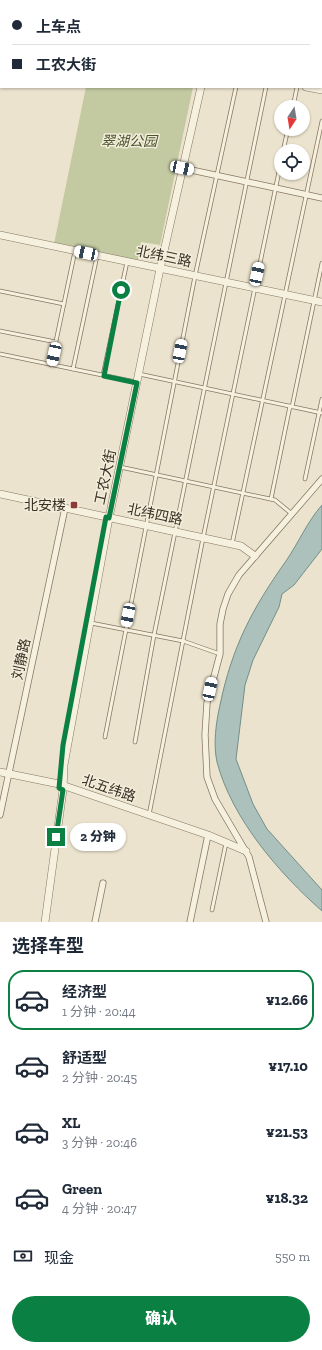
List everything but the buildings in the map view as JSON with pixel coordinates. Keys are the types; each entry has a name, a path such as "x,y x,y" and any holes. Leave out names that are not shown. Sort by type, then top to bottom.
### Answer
{"street":[{"name":"工农大街","path":"61,787 63,745 107,520 120,467 160,269 201,88"},
{"path":"311,88 322,90"},
{"path":"182,168 322,198"},
{"name":"北纬三路","path":"0,235 322,302"},
{"path":"266,922 253,869 246,852 215,799 207,777 205,735 208,703 220,654 220,624 222,609 228,594 239,575 322,479"},
{"name":"北纬四路","path":"0,494 107,520 146,526 241,546 255,556"},
{"name":"北纬四路","path":"0,499 64,510"},
{"name":"刘静路","path":"0,815 64,510"},
{"name":"工农大街","path":"45,922 65,758 91,623 107,520"},
{"name":"北五纬路","path":"0,772 9,776"},
{"name":"北五纬路","path":"0,776 9,776 61,787 208,835 246,852"},
{"path":"190,922 208,835"},
{"path":"95,922 103,883"}],"lane":[{"path":"105,737 195,276 236,88"},
{"path":"135,742 154,636 266,88"},
{"path":"294,100 297,88"},
{"path":"232,544 322,121"},
{"path":"149,815 203,538 278,180"},
{"path":"51,365 75,251"},
{"path":"74,369 97,256"},
{"path":"104,376 127,262"},
{"path":"271,499 322,263"},
{"path":"0,291 64,304"},
{"path":"0,331 56,342"},
{"path":"0,354 137,383"},
{"path":"139,374 320,413"},
{"path":"305,479 322,399"},
{"path":"120,467 275,500 292,514"},
{"path":"91,623 183,641 220,654"},
{"path":"212,910 226,843"}],"green space":[{"name":"翠湖公园","path":"86,88 193,88 160,245 141,242 138,261 54,244"}],"water":[{"path":"322,505 322,549 294,585 282,594 279,607 253,660 245,685 236,759 253,804 267,829 322,890 322,911 274,862 245,824 224,783 217,762 215,741 217,719 225,684 237,647 245,629 253,612 291,554 312,518"}],"place":[{"name":"北安楼","path":"74,505"}],"route":[{"path":"56,837 63,790 59,788 60,763 63,745 106,517 109,518 137,383 104,376 121,290"}]}
